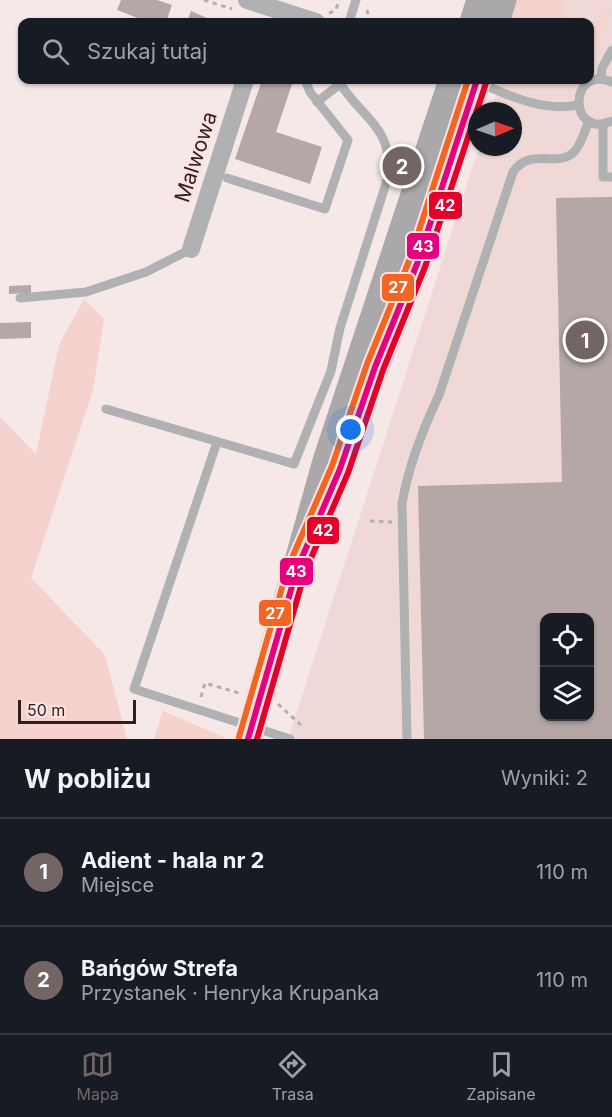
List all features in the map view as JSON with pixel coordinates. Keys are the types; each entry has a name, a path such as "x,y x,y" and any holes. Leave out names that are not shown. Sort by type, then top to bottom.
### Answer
{"main road":[{"path":"474,18 480,0"},
{"path":"497,18 503,0"},
{"path":"250,733 297,569 340,469 375,367 417,264 468,84"}],"street":[{"path":"247,0 267,10 300,18"},
{"name":"Malwowa","path":"191,249 243,84"}],"lane":[{"path":"350,18 356,0"},
{"path":"601,79 603,68 612,50"},
{"path":"594,82 601,79 612,82"},
{"path":"227,178 325,209 348,140 317,102 307,84"},
{"path":"317,102 337,84"},
{"path":"106,409 294,464 332,371 340,328 389,174 390,157 384,137 375,121 341,84"},
{"path":"479,84 543,105 563,108 578,105"},
{"path":"590,84 584,87 578,105 582,114 589,121 607,123 603,177 612,177"},
{"path":"407,739 403,522 405,486 428,417 439,396 513,172 520,162 534,158 565,158 575,151 589,121"},
{"path":"21,298 86,292 146,272 191,249"},
{"path":"217,442 134,689 197,709 250,733 290,739"}],"path":[{"path":"370,521 403,522"},
{"path":"197,709 205,683 239,693 241,686"},
{"path":"273,700 301,725"}],"shaded area":[{"path":"517,0 565,0 566,18 511,18"},
{"path":"528,0 612,0 612,739 288,739 476,156 522,156 522,102 494,102 500,84 594,84 594,18 521,18"},
{"path":"601,9 610,9 594,46 594,20 601,20"},
{"path":"84,299 104,319 93,390 31,578 105,655 127,739 0,739 0,417 36,454 59,345"},
{"path":"163,711 226,738 154,739"}],"building":[{"path":"121,0 157,0 172,5 167,18 138,18 117,10"},
{"path":"191,11 207,18 188,18"},
{"path":"261,84 292,84 276,132 322,147 310,184 235,159"},
{"path":"612,197 612,739 424,739 418,486 562,482 556,198"},
{"path":"31,285 31,293 9,294 9,286"},
{"path":"31,322 31,338 0,339 0,323"}],"transit line":[{"name":"27","path":"239,737 288,567 332,466 367,364 409,261 467,84"},
{"name":"43","path":"248,739 297,569 340,469 375,367 417,264 476,84"},
{"name":"42","path":"257,739 305,572 348,473 383,370 425,267 486,84"}],"place":[{"name":"Bańgów Strefa","path":"402,166"},
{"name":"Adient - hala nr 2","path":"585,340"}]}
